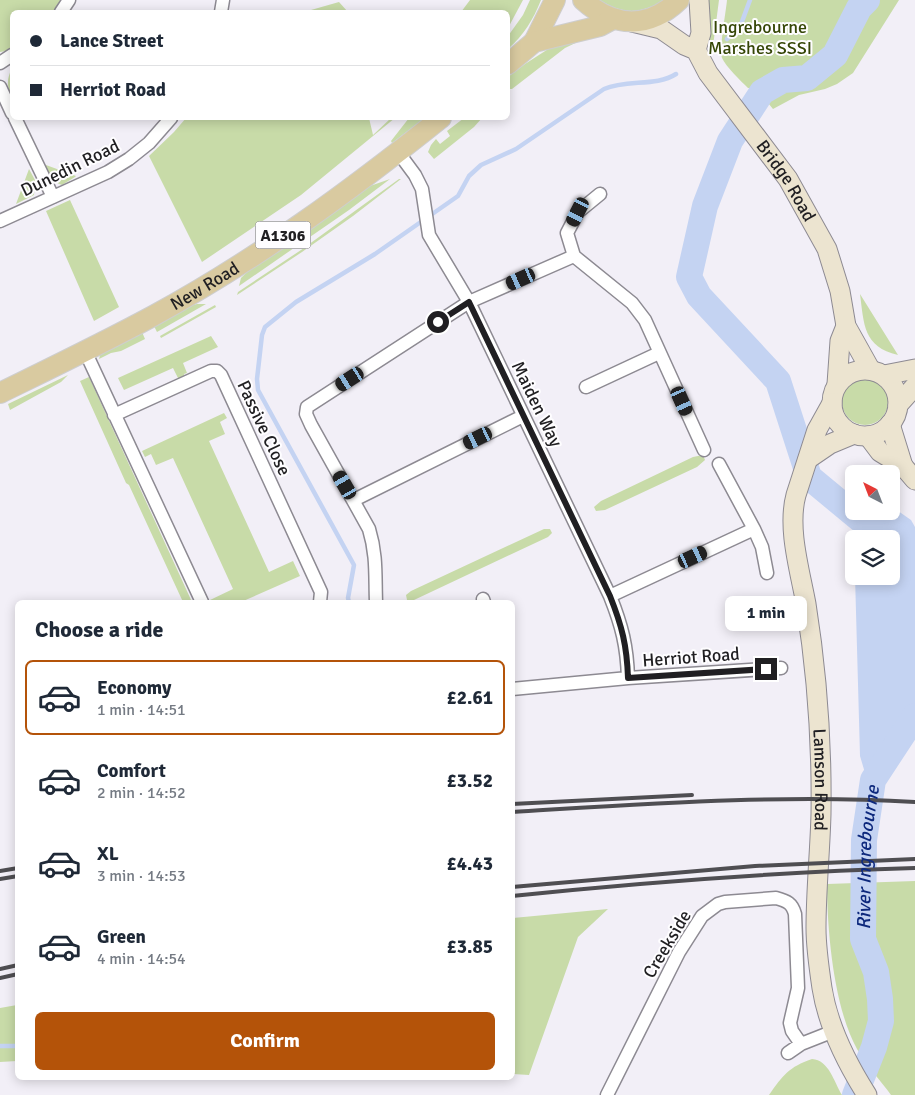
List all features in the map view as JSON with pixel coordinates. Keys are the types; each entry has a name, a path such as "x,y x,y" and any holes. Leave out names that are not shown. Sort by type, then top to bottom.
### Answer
{"main road":[{"path":"510,62 534,42 555,0"},
{"path":"583,0 596,12 622,21 661,29 696,50 701,33 699,0"},
{"path":"534,42 622,21 651,19 668,10 679,0"},
{"name":"Bridge Road","path":"696,50 708,73 788,179 827,249 840,291 846,326 877,372 895,388 898,405"},
{"name":"New Road","path":"0,392 85,352 153,316 274,242 398,152 438,120"},
{"name":"Bridge Road","path":"808,459 817,430 832,403 833,393 837,384 840,341 846,326"},
{"path":"837,384 852,372 861,369 877,372 915,369"},
{"path":"808,459 830,444 861,435 880,432 890,424 896,415 898,405 915,386"},
{"path":"832,403 833,413 845,430 861,435 880,452 909,473"},
{"path":"890,424 909,473"},
{"name":"Lamson Road","path":"808,459 794,503 794,533 808,618 817,694 821,815 816,929 822,990 834,1031 849,1068 867,1095"}],"street":[{"path":"0,87 10,109"},
{"path":"16,120 53,197"},
{"name":"Dunedin Road","path":"0,221 108,172 129,159 149,143 169,120"},
{"name":"Maiden Way","path":"398,152 415,175 422,189 428,233 469,302 610,596 622,625 628,678"},
{"path":"600,194 578,212 567,233 574,256 632,303 645,320 704,450"},
{"path":"376,600 376,564 374,545 369,529 308,420 306,414 307,407 469,302 574,256"},
{"path":"85,352 201,600"},
{"path":"586,387 659,353"},
{"name":"Passive Close","path":"114,415 211,371 217,371 221,375 321,592 320,600"},
{"path":"354,500 523,416"},
{"path":"719,464 762,547 767,573"},
{"path":"610,596 754,529"},
{"name":"Herriot Road","path":"515,689 628,678 781,668"},
{"name":"Creekside","path":"607,1095 679,952 702,916 718,904 725,902 776,898 791,903 795,914 798,988 790,1023 792,1031 800,1044"},
{"path":"788,1053 800,1044 834,1031"}],"green space":[{"path":"0,0 63,0 56,10 10,10 10,50 0,52"},
{"path":"470,0 523,0 510,24 510,10 462,10"},
{"path":"530,0 541,0 527,27 510,47 510,33 523,15"},
{"path":"599,0 666,0 648,8 632,11 608,5"},
{"path":"707,0 719,0 713,46 710,47 706,29"},
{"name":"Ingrebourne Marshes SSSI","path":"727,0 899,0 853,73 837,84 799,95 773,109 756,88 748,88 730,70 722,58 722,38"},
{"path":"339,2 346,10 311,10"},
{"path":"588,37 565,48 510,89 510,75 556,44"},
{"path":"10,73 10,91 8,82"},
{"path":"184,120 369,120 373,135 389,120 393,120 301,195 202,262 149,156"},
{"path":"407,120 422,120 392,143 391,141"},
{"path":"461,120 480,120 434,159 428,152 431,145 436,139 440,144 450,136 447,131"},
{"path":"43,165 76,176 62,185 50,177"},
{"path":"29,169 35,180 34,195 16,204"},
{"path":"390,179 349,210 239,286 241,278 249,270 370,186"},
{"path":"401,179 353,216 237,295 238,292 301,250"},
{"path":"70,200 119,307 94,321 46,211"},
{"path":"860,294 898,355 878,346 867,333"},
{"path":"197,304 206,304 157,332 154,326"},
{"path":"215,305 216,307 161,338 160,336"},
{"path":"142,332 145,339 99,359 100,355 104,352"},
{"path":"211,336 218,347 183,363 187,373 184,374 185,377 179,380 173,368 124,390 118,378"},
{"path":"68,375 61,382 10,410 8,404"},
{"path":"89,377 191,600 182,600 80,381"},
{"path":"870,379 882,385 887,393 887,411 882,419 874,424 860,425 848,419 843,411 842,397 848,385 856,380"},
{"path":"224,413 227,418 220,422 225,434 209,441 269,572 293,561 300,576 246,600 210,600 233,589 173,458 156,465 151,454 145,457 142,451"},
{"path":"703,455 705,460 697,467 605,510 596,511 594,507 601,501 693,457"},
{"path":"544,529 550,529 552,533 548,537 414,600 407,600 406,595 411,591"},
{"path":"915,881 915,1095 891,1095 857,1049 843,1013 837,991 830,946 827,884"},
{"path":"608,909 578,937 529,1075 515,1074 515,918"},
{"path":"15,1005 15,1061 0,1062 0,1008"},
{"path":"812,1059 818,1060 827,1067 842,1095 769,1095 787,1072"}],"water":[{"path":"900,512 911,520 915,527 915,727 894,770 868,783 860,756 855,585 900,585 900,530 866,529 872,520 900,520"}],"waterway":[{"path":"727,39 740,27 750,0"},
{"name":"River Ingrebourne","path":"867,0 859,8 835,55 807,78 783,80 762,92 730,141 705,206 689,277 699,296 778,381 809,477 873,530"},
{"path":"348,600 354,565 258,390 257,379 262,335 265,327 296,302 375,254 458,196 469,176 481,165 516,149 604,89 622,84 660,80 676,74"},
{"name":"River Ingrebourne","path":"855,1095 874,1047 881,1021 876,972 863,939 864,840 873,780 915,716"},
{"path":"0,1046 15,1046"}],"railway":[{"path":"515,804 692,795"},
{"path":"515,812 663,803 764,800 814,799 915,802"},
{"path":"515,887 755,866 915,859"},
{"path":"0,871 15,868"},
{"path":"515,896 713,878 915,868"},
{"path":"0,879 15,876"},
{"path":"0,969 15,966"},
{"path":"0,978 15,975"}],"route":[{"path":"438,322 469,302 610,596 622,625 628,678 766,669"}]}
